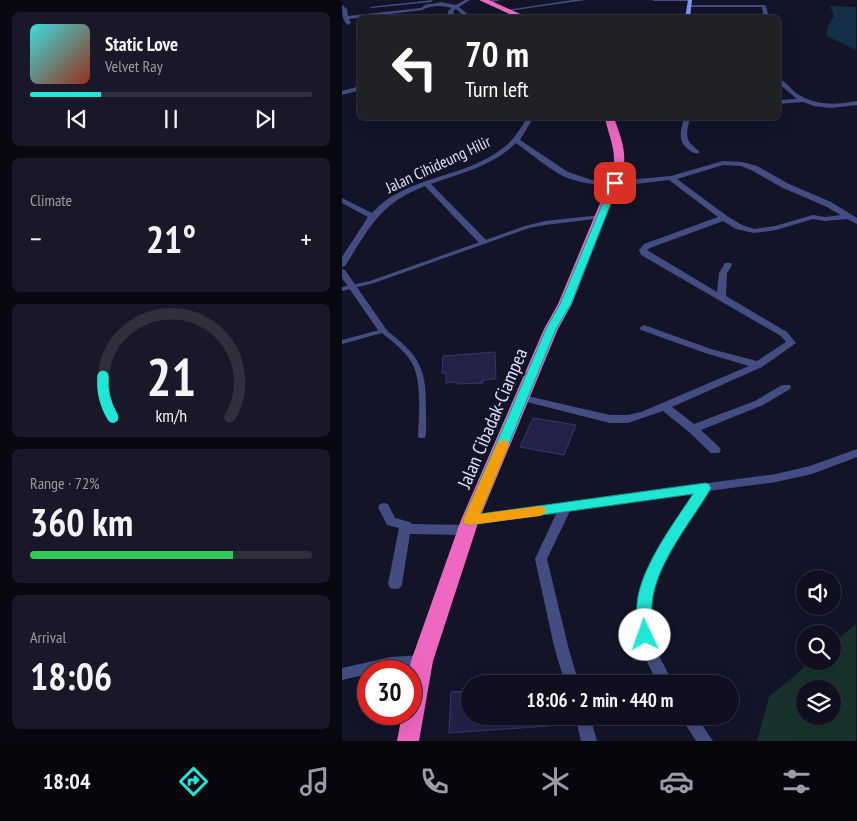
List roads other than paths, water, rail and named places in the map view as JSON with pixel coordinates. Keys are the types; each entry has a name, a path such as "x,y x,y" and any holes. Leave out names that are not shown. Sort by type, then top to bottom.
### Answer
{"highway":[{"path":"486,1 519,15"},
{"name":"Jalan Cibadak-Ciampea","path":"422,661 468,525 551,329 565,304 615,183 620,160 619,146 610,120"},
{"name":"Jalan Cibadak-Ciampea","path":"408,741 411,725"}],"main road":[{"path":"687,15 689,2"}],"street":[{"path":"399,0 408,3"},
{"path":"371,8 434,0 456,7 466,15"},
{"path":"450,15 452,13 450,11 468,0"},
{"path":"486,1 499,0"},
{"path":"508,10 584,0"},
{"path":"654,0 762,4 766,15"},
{"path":"379,15 422,9 425,6 447,4"},
{"path":"342,6 345,9 346,18 351,24 342,25"},
{"path":"346,18 357,17"},
{"path":"781,83 792,93 819,107 856,103"},
{"path":"342,93 357,89"},
{"path":"781,102 805,100"},
{"name":"Jalan Cihideung Hilir","path":"342,264 373,216 392,199 426,183 466,171 506,149 517,141 525,131 529,120"},
{"path":"687,120 683,137 686,144 697,152"},
{"path":"517,141 565,174 594,183 671,178 723,163 742,164 828,204 856,222"},
{"path":"671,178 724,218 739,227 754,231 776,228 813,217 825,219 849,217"},
{"path":"426,183 483,242"},
{"path":"342,200 373,216"},
{"path":"523,398 617,420 645,414 665,407 758,365 791,343 789,339 721,297 647,256 643,250 647,246 724,218"},
{"path":"721,297 723,273 728,265"},
{"path":"342,272 383,331"},
{"path":"644,328 708,351 758,365"},
{"path":"693,428 759,403 786,387"},
{"path":"665,407 693,428 715,450"},
{"path":"405,529 468,525 566,508 776,478 812,470 856,453"},
{"path":"662,675 645,635 644,603 648,584 668,542 705,488"},
{"path":"384,508 391,522 406,525 395,584"},
{"path":"566,508 541,559 569,675"},
{"path":"342,674 357,671"},
{"path":"585,725 589,741"},
{"path":"693,725 705,741"}],"lane":[{"path":"342,288 372,282 536,224 600,217"},
{"path":"342,342 383,331 409,355 418,369 423,415 422,436"}],"water":[{"path":"830,6 856,7 856,50 827,36 827,28 834,16"}]}
